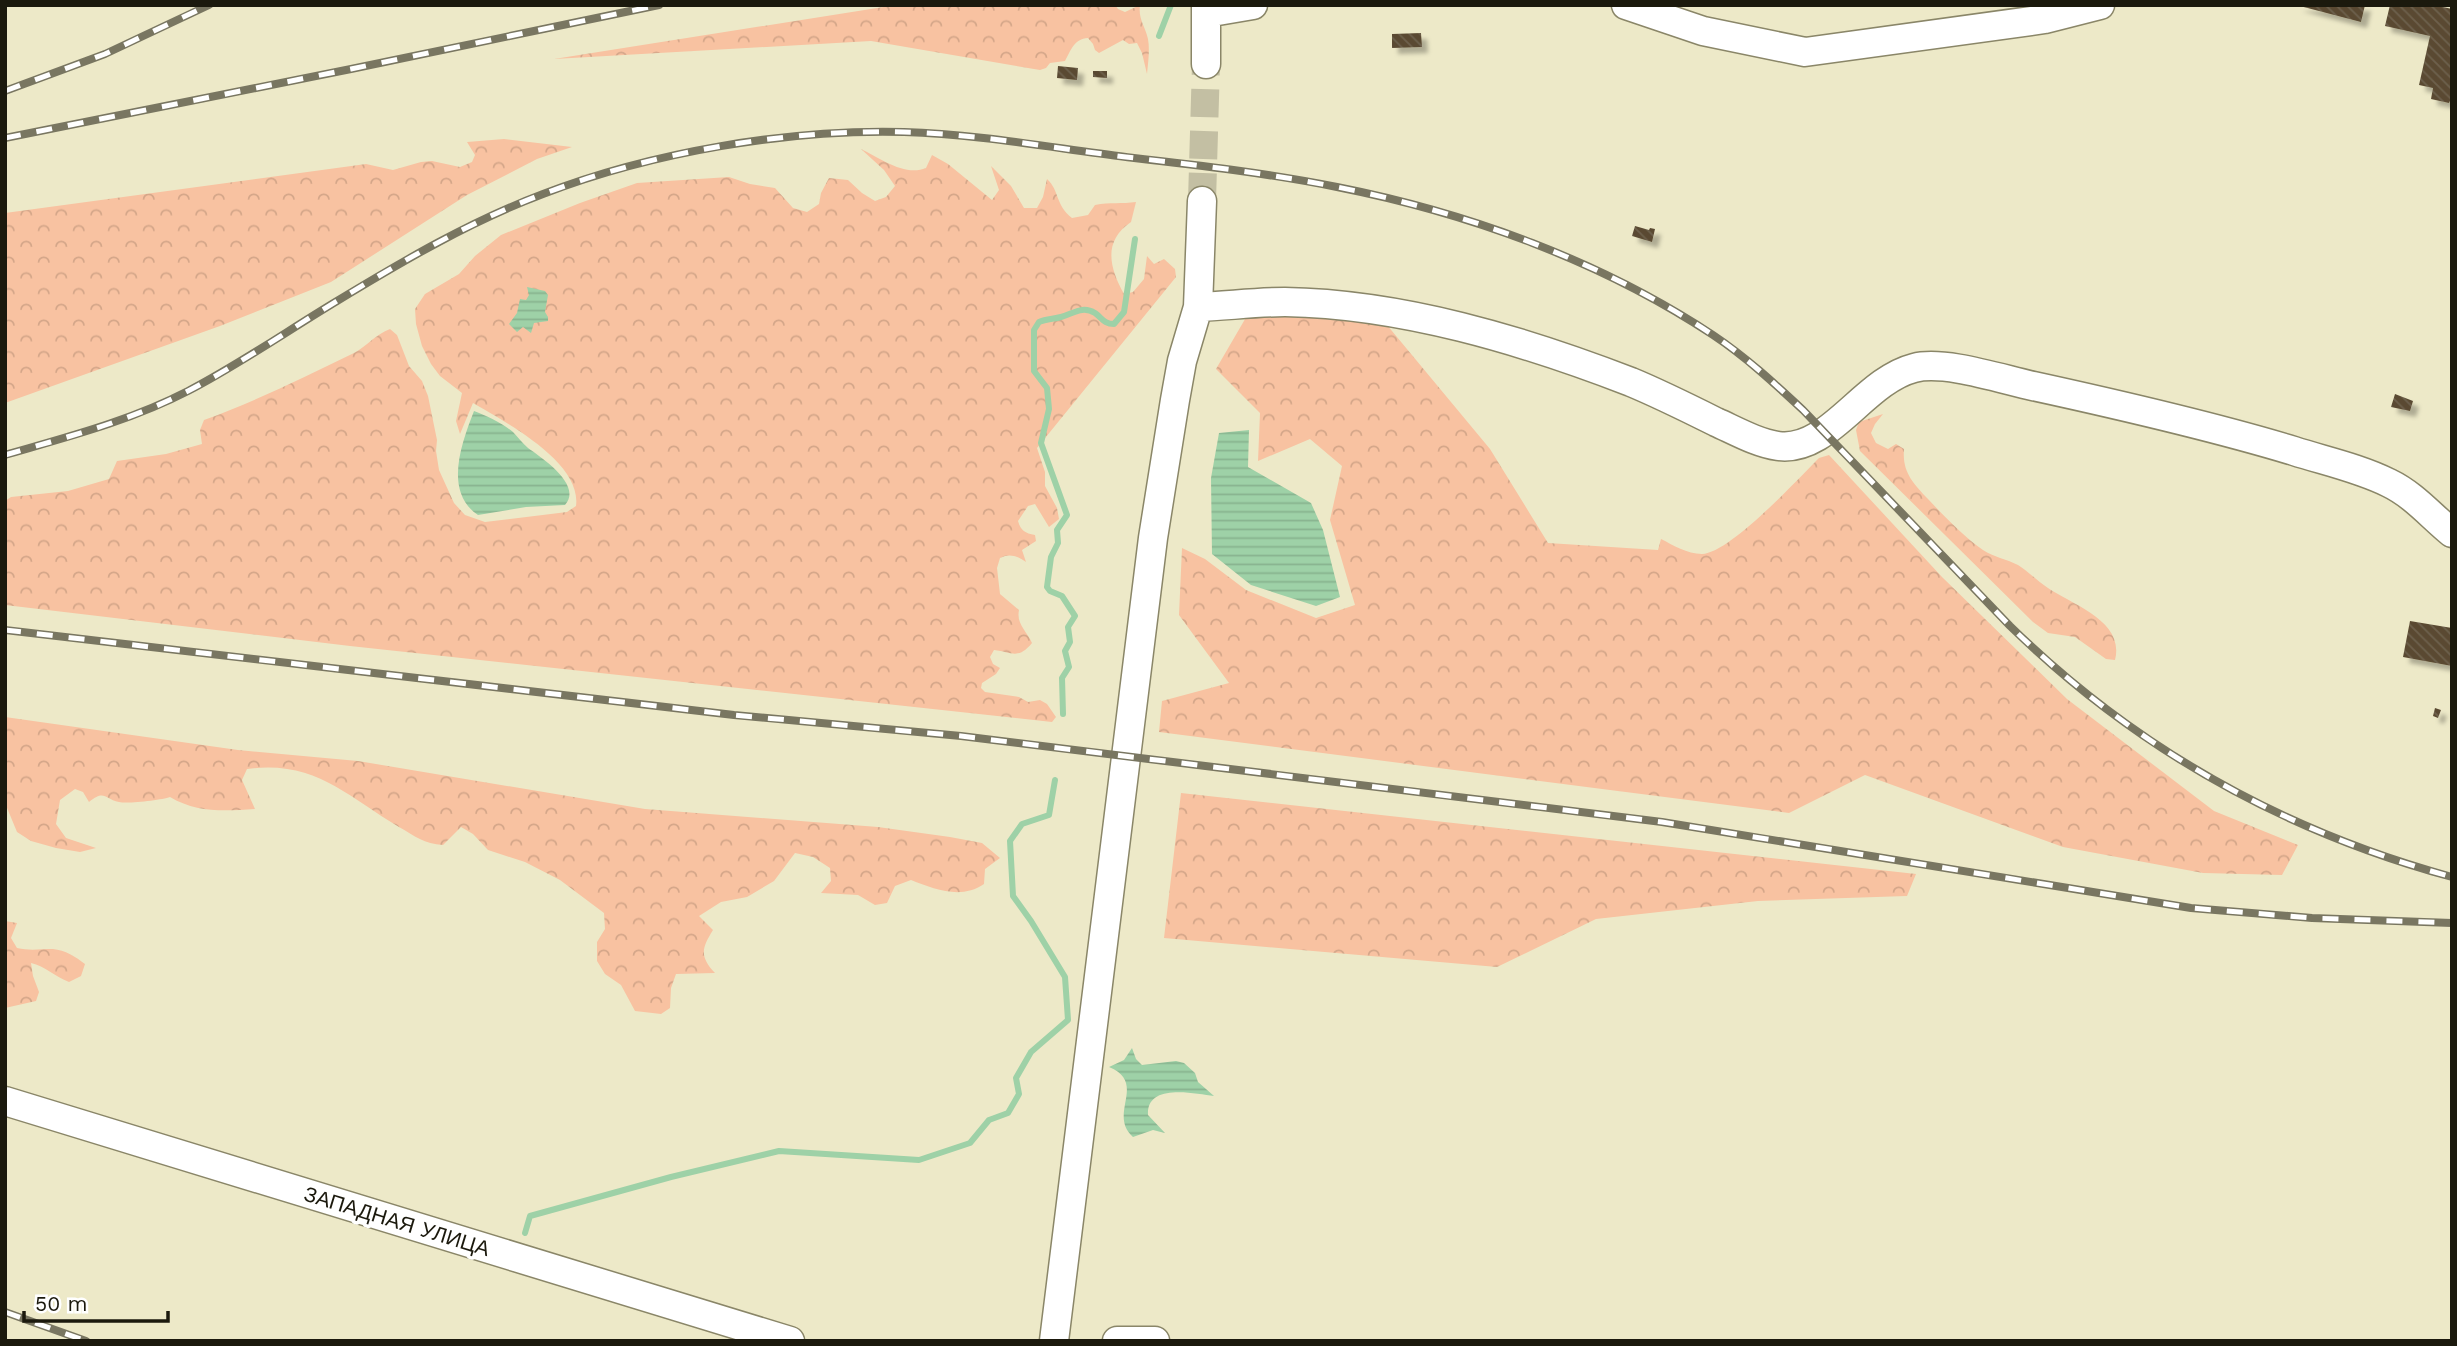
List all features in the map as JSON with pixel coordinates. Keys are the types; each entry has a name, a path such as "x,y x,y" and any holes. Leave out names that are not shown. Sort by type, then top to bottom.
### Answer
{"street":[{"path":"1206,64 1206,9 1253,5"},
{"path":"1626,5 1703,31 1805,52 2045,19 2100,5"},
{"path":"1054,1341 1153,538 1182,361 1198,307 1202,201"},
{"path":"1198,307 1282,302 1325,304 1413,317 1467,329 1579,363 1634,383 1747,436 1779,446 1793,447 1816,439 1874,388 1900,372 1928,365 1944,367 2098,400 2236,435 2362,472 2403,490 2452,533"},
{"name":"ЗАПАДНАЯ УЛИЦА","path":"5,1101 790,1341"},
{"path":"1117,1341 1155,1341"}],"green space":[{"path":"896,5 1115,5 1125,12 1140,5 1149,43 1147,74 1137,43 1129,44 1123,40 1099,53 1088,38 1076,43 1065,61 1050,63 1040,70 871,41 554,59"},
{"path":"504,139 572,147 537,159 467,195 331,282 220,326 5,403 5,213 366,164 393,170 432,161 460,167 472,162 475,155 467,142"},
{"path":"861,149 893,165 910,170 926,168 932,155 948,164 992,200 999,190 991,166 1011,186 1024,208 1037,208 1047,179 1063,208 1072,218 1088,215 1095,205 1136,202 1131,222 1116,237 1111,255 1115,274 1124,294 1133,292 1144,279 1147,256 1154,264 1164,259 1175,269 1176,277 1037,448 1045,472 1045,486 1057,508 1059,519 1049,527 1035,504 1028,506 1018,521 1024,531 1035,535 1036,541 1022,550 1026,562 1010,555 1000,558 997,568 1000,594 1019,610 1020,623 1032,643 1019,653 994,650 990,657 993,664 1000,668 982,683 981,688 985,692 1019,697 1028,702 1040,700 1047,704 1056,717 1052,722 350,646 5,605 5,501 11,497 68,491 109,479 117,461 166,454 202,444 200,430 204,420 299,380 354,353 390,329 397,335 409,366 422,381 428,396 437,440 439,470 454,503 465,515 485,522 567,512 576,506 575,490 567,474 539,445 473,403 460,434 456,421 462,393 440,376 431,364 422,346 416,324 415,309 425,294 459,274 475,256 501,235 637,183 729,177 775,188 793,208 807,212 819,204 829,178 848,180 875,201 886,197 895,186 884,170"},
{"path":"1311,311 1387,325 1490,449 1548,543 1658,550 1661,539 1680,549 1702,554 1729,542 1746,529 1819,458 1829,455 1942,577 2067,699 2214,811 2298,845 2282,875 2203,873 2063,847 1865,775 1789,813 1159,732 1162,701 1229,683 1179,615 1182,548 1205,559 1246,590 1316,618 1355,605 1330,520 1342,466 1310,439 1258,461 1260,413 1216,369 1248,314"},
{"path":"1883,414 1871,433 1876,443 1888,449 1896,444 1904,449 1907,471 1928,499 1983,550 2018,565 2048,588 2095,616 2112,635 2116,646 2115,660 2106,659 2075,637 2048,633 2033,622 1860,451 1856,430 1859,422"},
{"path":"5,717 238,750 358,761 645,809 878,827 950,837 982,843 1000,858 985,869 984,884 975,889 948,891 911,880 895,886 887,903 875,905 858,895 821,893 831,881 830,868 813,857 795,853 774,881 747,897 721,902 699,916 713,930 706,942 704,957 715,973 676,974 671,988 670,1008 661,1014 635,1011 621,985 605,974 597,961 597,942 605,929 604,913 560,880 525,862 488,850 473,834 461,827 443,845 425,841 345,792 311,775 271,768 247,769 242,780 255,809 244,810 201,808 170,797 123,802 102,795 89,802 83,792 75,789 60,800 56,824 66,838 96,848 80,852 31,841 17,832 5,803"},
{"path":"1181,793 1916,874 1907,896 1758,901 1596,919 1497,967 1164,938"},
{"path":"5,921 17,923 11,938 17,948 66,952 85,964 81,976 69,982 31,963 39,992 36,1001 5,1008"}],"shaded area":[{"path":"527,287 545,291 548,295 545,312 548,321 534,323 531,333 523,327 517,332 509,324 517,313 520,299 526,300 529,295"},
{"path":"474,411 509,429 558,473 569,489 565,505 526,507 478,515 467,505 458,480 458,466"},
{"path":"1249,430 1248,467 1311,503 1323,530 1340,597 1316,606 1251,585 1212,554 1211,478 1219,433"},
{"path":"1132,1048 1136,1059 1142,1065 1176,1061 1184,1063 1195,1073 1198,1082 1214,1096 1183,1092 1162,1094 1149,1105 1148,1115 1165,1133 1153,1130 1133,1137 1126,1128 1124,1119 1126,1081 1109,1067 1124,1060"}],"building":[{"path":"2296,5 2365,5 2361,22"},
{"path":"2390,5 2434,5 2452,9 2452,96 2449,103 2431,99 2433,88 2419,85 2430,36 2385,26"},
{"path":"1421,33 1422,47 1392,48 1392,34"},
{"path":"1058,66 1078,68 1077,80 1057,78"},
{"path":"1093,71 1107,71 1107,78 1093,77"},
{"path":"1635,226 1655,229 1652,242 1632,236"},
{"path":"2395,394 2413,401 2410,411 2391,407"},
{"path":"2410,621 2452,628 2452,666 2403,657"},
{"path":"2435,708 2441,710 2438,718 2433,716"}],"waterway":[{"path":"1159,36 1171,5"},
{"path":"1063,714 1062,678 1069,667 1065,651 1070,642 1068,627 1075,616 1062,596 1047,587 1051,557 1058,543 1057,530 1067,515 1041,443 1049,409 1047,388 1034,371 1034,330 1039,322 1082,310 1095,313 1105,322 1114,324 1124,312 1135,239"},
{"path":"525,1233 530,1216 671,1177 779,1151 919,1160 970,1143 989,1120 1008,1113 1019,1094 1016,1078 1031,1052 1068,1020 1065,977 1013,896 1010,841 1022,824 1049,815 1055,780"}],"tunnel":[{"path":"1202,201 1206,64"}],"railway":[{"path":"5,91 105,54 209,5"},
{"path":"5,138 659,5"},
{"path":"5,455 121,420 166,402 245,359 387,271 490,216 585,179 675,155 768,139 814,135 860,132 932,133 988,138 1311,182 1386,198 1484,226 1580,263 1670,308 1725,343 1803,410 2010,626 2058,670 2108,710 2160,747 2271,810 2329,836 2452,877"},
{"path":"5,630 734,715 961,736 1662,822 2191,908 2312,918 2452,923"},
{"path":"5,1312 86,1341"}]}
